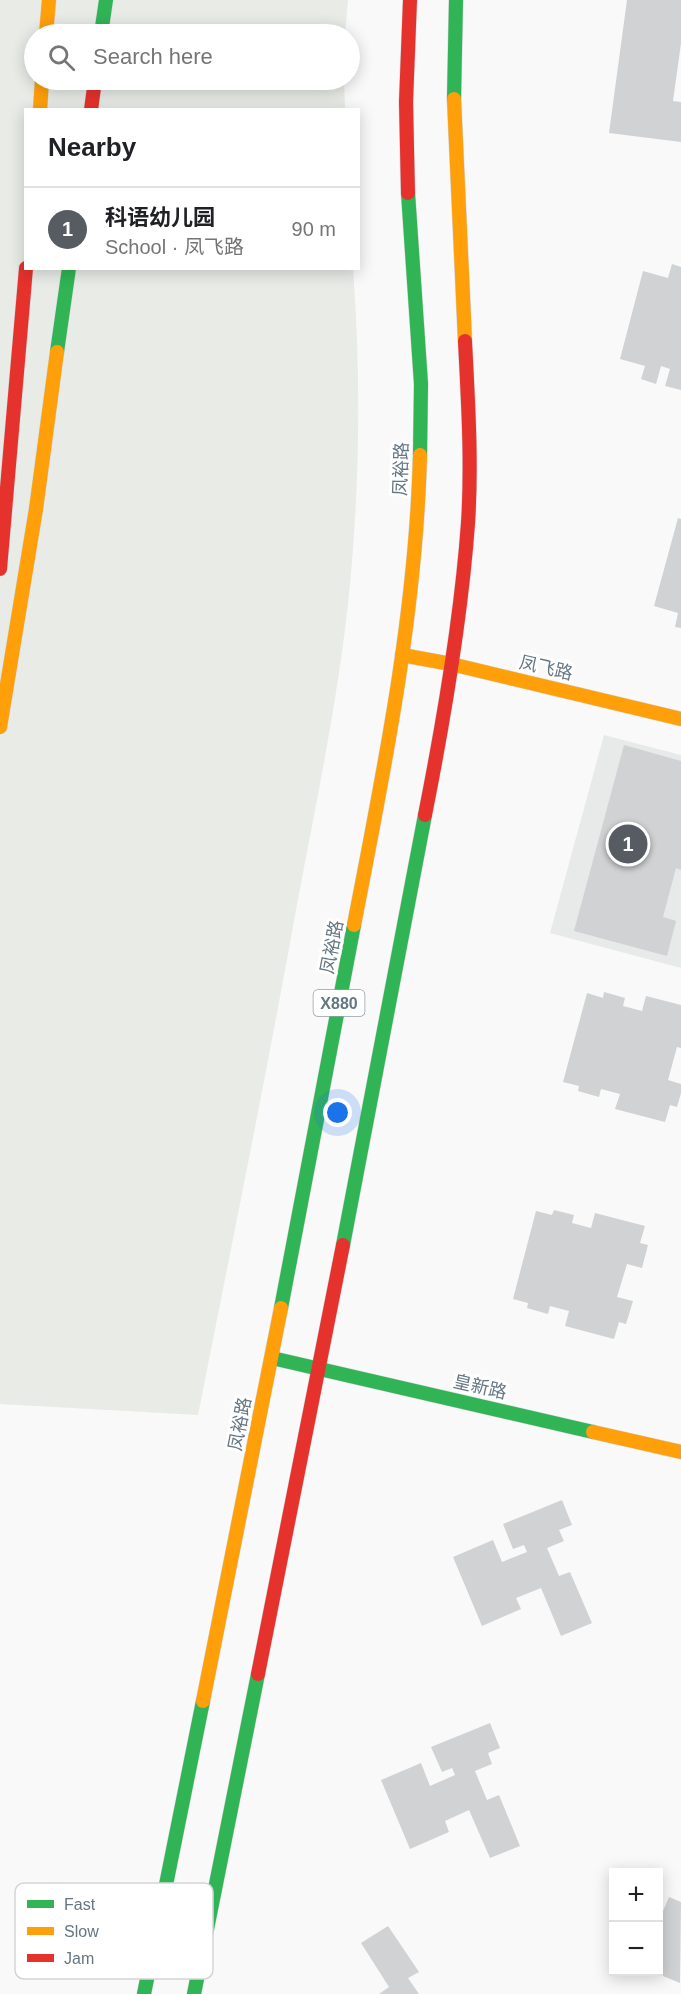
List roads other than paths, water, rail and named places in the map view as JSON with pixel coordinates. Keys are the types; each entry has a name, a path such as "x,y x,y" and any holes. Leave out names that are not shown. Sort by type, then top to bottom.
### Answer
{"main road":[{"path":"47,24 49,0"},
{"path":"102,24 106,0"},
{"name":"凤裕路","path":"166,1883 272,1358 378,802 412,580 418,508 421,419 407,165 405,57 410,0"},
{"name":"X880","path":"213,1899 319,1369 434,770 459,612 468,521 469,434 453,78 456,0"},
{"path":"40,108 41,90"},
{"path":"91,108 94,90"},
{"path":"0,569 26,270"},
{"path":"0,727 36,509 69,270"},
{"name":"凤飞路","path":"402,656 451,664 681,719"},
{"name":"皇新路","path":"272,1358 681,1452"},
{"name":"凤裕路","path":"144,1994 147,1979"},
{"name":"X880","path":"194,1994 197,1979"}],"place":[{"name":"科语幼儿园","path":"628,844"}]}
